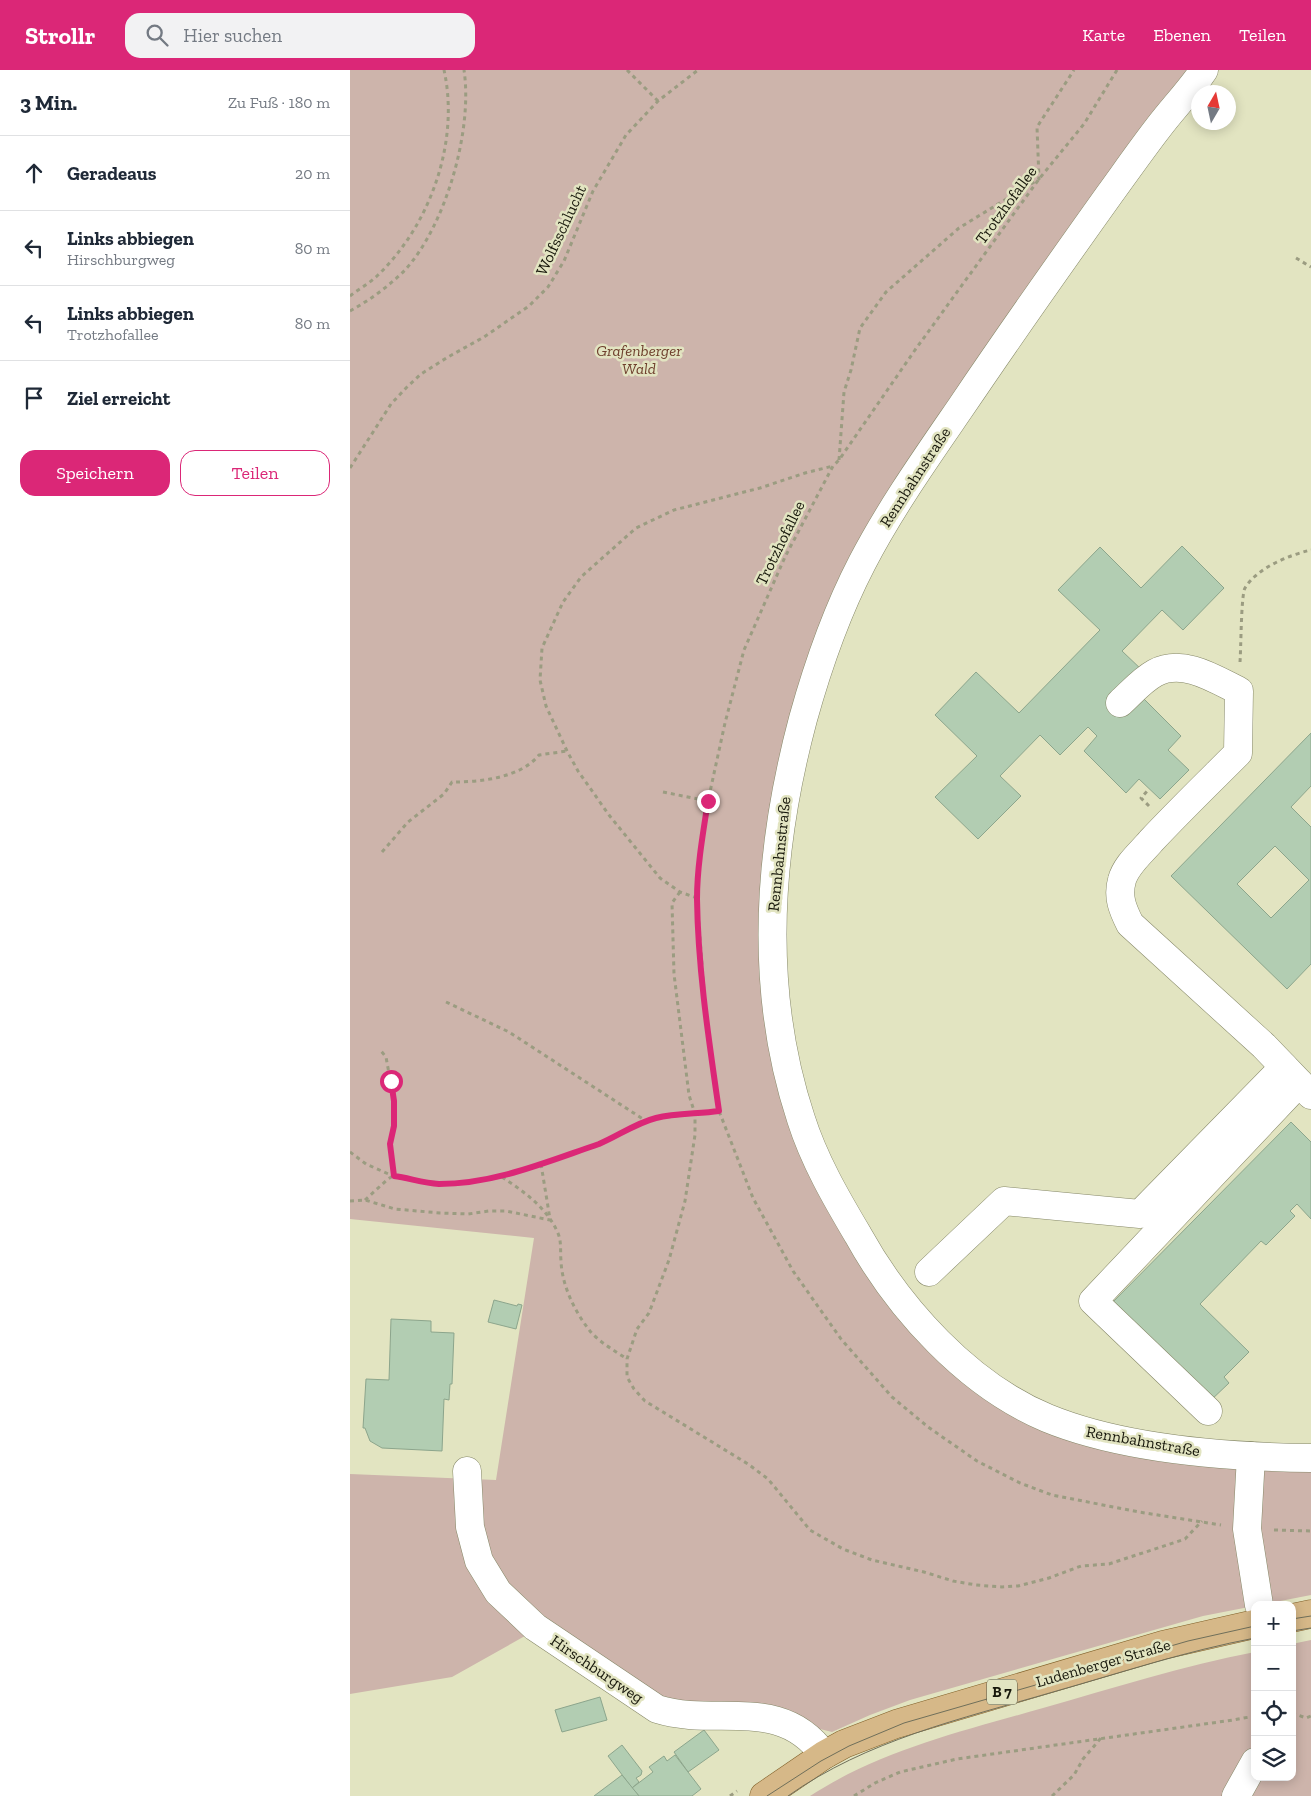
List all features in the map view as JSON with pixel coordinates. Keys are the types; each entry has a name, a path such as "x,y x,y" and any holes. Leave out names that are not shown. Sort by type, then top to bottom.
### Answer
{"main road":[{"path":"1296,1617 1311,1614"},
{"name":"Ludenberger Straße","path":"764,1796 824,1755 844,1744 928,1713 1163,1645 1251,1625"}],"street":[{"name":"Rennbahnstraße","path":"1204,70 1157,129 917,470 862,562 846,597 823,650 797,740 779,833 773,878 772,934 778,1018 783,1055 802,1122 825,1176 874,1264 919,1320 978,1378 1005,1396 1045,1417 1078,1430 1127,1441 1178,1449 1251,1456 1311,1458"},
{"path":"1120,703 1143,682 1156,673 1169,668 1187,669 1204,673 1239,691 1238,753 1130,864 1122,879 1120,892 1123,910 1130,924 1264,1046 1298,1081"},
{"path":"929,1272 1004,1201 1140,1214 1298,1081"},
{"path":"1208,1411 1092,1301 1298,1081"},
{"path":"1251,1456 1249,1542 1259,1601"},
{"name":"Hirschburgweg","path":"467,1471 470,1527 479,1561 498,1592 535,1627 657,1709 679,1714 778,1720 804,1733 824,1755"},
{"path":"1236,1796 1251,1769"}],"path":[{"path":"350,296 377,276 402,249 419,224 433,194 446,140 448,109 444,70"},
{"path":"350,311 386,287 405,269 432,230 444,203 463,134 466,98 464,70"},
{"path":"627,70 658,100"},
{"name":"Wolfsschlucht","path":"350,468 391,404 406,388 428,370 484,337 529,306 548,288 564,261 593,191 626,134 658,100 698,70"},
{"path":"839,460 844,392 860,328 886,292 960,228 1039,179 1037,126 1074,70"},
{"name":"Trotzhofallee","path":"695,1114 719,1111 706,1017 697,898 699,862 708,801 725,723 744,650 785,557 833,466 1039,179 1084,124 1117,70"},
{"path":"1296,258 1311,267"},
{"path":"697,898 680,892 660,878 609,815 578,770 546,706 540,680 542,648 563,602 581,577 636,528 674,510 760,488 833,466"},
{"path":"1239,691 1244,589 1255,577 1273,564 1294,554 1311,550"},
{"path":"382,852 408,822 444,794 452,782 475,782 495,778 534,762 539,755 567,750"},
{"path":"663,792 708,801"},
{"path":"680,892 672,903 674,974 689,1095 695,1114 695,1135 692,1162 678,1233 656,1298 649,1313 637,1329 627,1360 627,1377 634,1389 645,1401 748,1464 768,1479 810,1530 843,1550 872,1560 961,1583 1002,1587 1018,1586 1049,1578 1081,1566 1109,1564 1185,1539 1202,1522"},
{"path":"446,1002 509,1032 646,1122"},
{"path":"381,1051 386,1057 394,1101 394,1126 390,1144 394,1176"},
{"path":"350,1152 366,1164 394,1176 437,1184 461,1183 502,1177 599,1144 657,1118 695,1114"},
{"path":"541,1164 550,1220"},
{"path":"365,1200 388,1179 394,1176"},
{"path":"502,1177 531,1197 550,1220 557,1231 561,1245 561,1262 567,1289 578,1312 592,1333 627,1360"},
{"path":"350,1201 365,1200 395,1209 468,1214 506,1211 550,1220"},
{"path":"1249,1542 1311,1531"},
{"path":"1296,1714 1306,1718 1311,1716"},
{"path":"854,1796 876,1783 921,1766 957,1759 1251,1717"},
{"path":"1052,1796 1074,1775 1083,1759 1101,1738"}],"green space":[{"name":"Grafenberger Wald","path":"350,70 1188,70 910,466 789,738 775,1057 867,1266 1021,1414 1311,1466 1311,1595 1280,1601 1251,1601 1251,1607 1203,1616 910,1700 832,1732 757,1713 663,1699 548,1623 452,1677 350,1694 350,1474 496,1480 534,1238 350,1219"},
{"path":"1311,1640 1311,1796 810,1796 865,1766 923,1743 1148,1678 1251,1653 1251,1781 1296,1781 1296,1643"}],"building":[{"path":"1182,546 1224,588 1183,630 1162,610 1122,651 1143,671 1139,694 1181,736 1168,750 1189,770 1160,799 1139,779 1126,793 1084,751 1097,736 1088,727 1060,755 1040,735 1000,776 1021,796 978,839 935,797 977,756 935,715 976,672 1019,713 1100,630 1058,590 1100,547 1141,588"},
{"path":"1311,733 1311,786 1291,807 1311,827 1311,964 1287,989 1171,876","holes":["1275,846 1309,880 1271,918 1237,884"]},
{"path":"1291,1122 1311,1142 1311,1219 1297,1204 1290,1211 1295,1216 1266,1245 1261,1241 1200,1304 1249,1352 1224,1377 1229,1383 1209,1402 1110,1305"},
{"path":"494,1300 517,1306 518,1304 522,1305 516,1329 488,1322"},
{"path":"391,1319 431,1321 431,1332 454,1333 452,1384 450,1384 449,1400 444,1399 442,1451 382,1448 370,1441 365,1428 363,1428 366,1379 389,1380"},
{"path":"600,1697 607,1720 562,1732 555,1710"},
{"path":"704,1730 719,1750 688,1772 674,1752"},
{"path":"622,1745 642,1771 641,1775 636,1778 639,1782 632,1788 608,1756"},
{"path":"675,1755 701,1789 692,1796 639,1796 632,1788 653,1772 649,1767 664,1756 667,1761"},
{"path":"622,1775 639,1796 594,1796"}],"tram line":[{"path":"1296,1618 1311,1616"},
{"path":"767,1796 821,1761 849,1746 904,1723 1188,1641 1251,1627"},
{"path":"1296,1630 1311,1628"},
{"path":"788,1796 850,1760 916,1733 1153,1663 1251,1639"}],"route":[{"path":"391,1081 394,1101 394,1126 390,1144 394,1176 437,1184 461,1183 502,1177 599,1144 633,1127 657,1118 719,1111 706,1017 697,898 699,862 708,801"}]}
